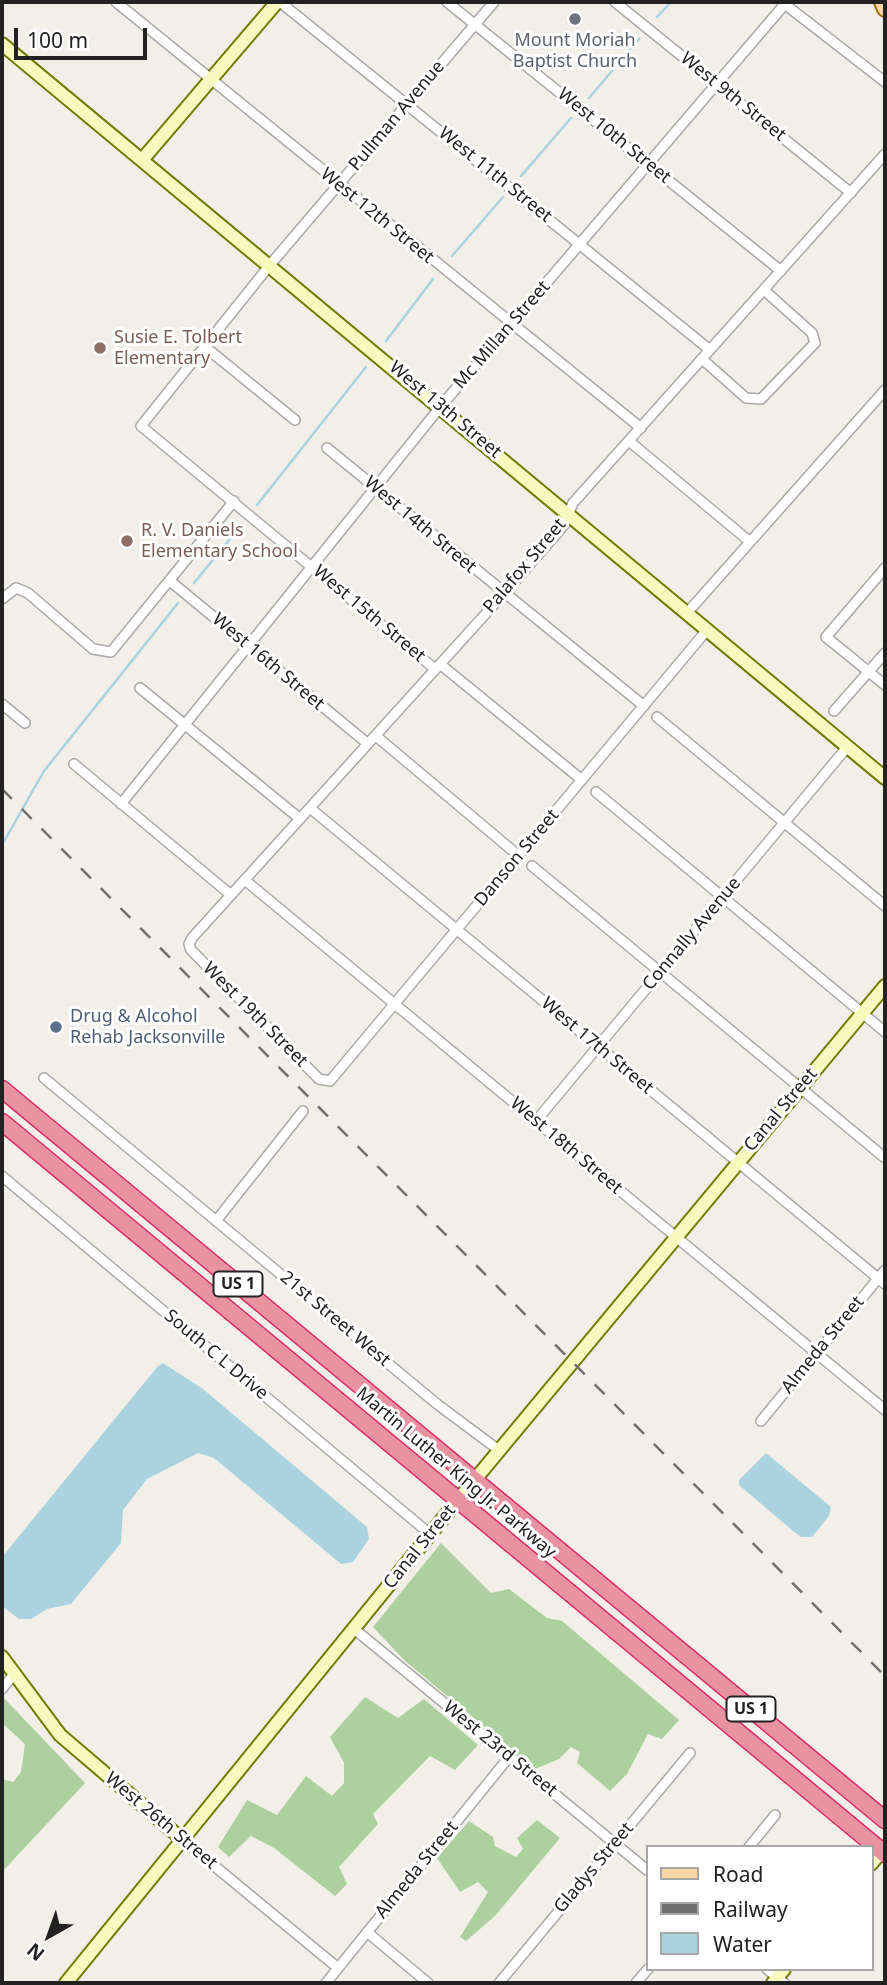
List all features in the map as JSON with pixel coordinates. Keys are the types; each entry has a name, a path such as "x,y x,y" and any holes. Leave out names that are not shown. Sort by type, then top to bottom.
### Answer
{"highway":[{"name":"Martin Luther King Jr. Parkway","path":"2,1089 885,1820"},
{"name":"Martin Luther King Jr. Parkway","path":"2,1122 884,1851"}],"main road":[{"path":"881,2 885,9"}],"street":[{"name":"West 12th Street","path":"116,2 641,428"},
{"path":"142,160 278,2"},
{"name":"West 11th Street","path":"278,2 710,350"},
{"name":"West 10th Street","path":"447,2 780,271"},
{"name":"Pullman Avenue","path":"141,426 269,266 494,2"},
{"name":"West 9th Street","path":"615,2 850,192"},
{"path":"784,3 885,82"},
{"name":"Mc Millan Street","path":"121,804 441,406 784,3"},
{"name":"West 13th Street","path":"2,44 441,406 885,778"},
{"name":"Palafox Street","path":"189,944 564,525 573,503 885,154"},
{"path":"702,359 746,398 761,399 815,343 812,333 764,290"},
{"path":"204,346 295,420"},
{"path":"687,613 885,390"},
{"name":"West 15th Street","path":"141,426 312,566 582,780"},
{"path":"629,441 749,541"},
{"name":"West 14th Street","path":"327,448 643,706"},
{"path":"2,599 16,589 28,593 93,649 106,653 116,648 233,501"},
{"path":"885,568 826,637 868,674 885,685"},
{"name":"West 16th Street","path":"170,581 367,743"},
{"name":"Danson Street","path":"326,1082 335,1078 707,630"},
{"path":"834,711 885,653"},
{"path":"140,688 299,818"},
{"path":"2,704 25,723"},
{"path":"657,716 885,906"},
{"path":"376,736 519,856"},
{"name":"Connally Avenue","path":"536,1121 848,746"},
{"path":"74,764 231,895"},
{"path":"596,792 885,1032"},
{"name":"West 17th Street","path":"310,808 882,1281"},
{"path":"532,866 885,1158"},
{"name":"West 18th Street","path":"246,881 885,1410"},
{"name":"West 19th Street","path":"189,944 191,950 326,1082"},
{"name":"Canal Street","path":"66,1983 430,1534 885,986"},
{"name":"21st Street West","path":"44,1078 437,1404 500,1451"},
{"path":"216,1221 303,1111"},
{"name":"South C L Drive","path":"2,1176 430,1534"},
{"name":"Almeda Street","path":"761,1421 816,1353 882,1281 885,1270"},
{"name":"West 23rd Street","path":"353,1628 646,1869"},
{"name":"West 26th Street","path":"2,1657 49,1722 72,1747 338,1968"},
{"path":"2,1689 15,1673"},
{"name":"Gladys Street","path":"499,1983 690,1753"},
{"name":"Almeda Street","path":"326,1983 509,1757"},
{"path":"751,1845 775,1815"},
{"path":"367,1932 428,1983"}],"green space":[{"path":"441,1543 491,1593 509,1589 547,1618 562,1621 679,1720 662,1739 648,1734 627,1774 610,1791 577,1763 580,1752 571,1747 559,1759 535,1769 404,1660 373,1627"},
{"path":"3,1697 85,1783 2,1872 2,1779 13,1782 21,1772 25,1744 2,1723"},
{"path":"365,1697 398,1718 424,1699 478,1745 455,1770 430,1756 373,1814 378,1824 339,1867 347,1884 335,1896 274,1848 251,1836 229,1857 218,1847 247,1800 277,1815 306,1776 332,1796 344,1783 344,1763 330,1737"},
{"path":"537,1820 560,1838 495,1916 466,1941 460,1937 488,1892 478,1882 460,1892 437,1858 469,1821 493,1837 495,1846 516,1857 523,1849 517,1838"}],"water":[{"path":"163,1363 203,1389 367,1527 369,1539 353,1562 341,1564 214,1458 198,1453 147,1479 123,1510 121,1543 71,1604 47,1609 31,1619 19,1619 2,1606 2,1557"},
{"path":"766,1453 831,1507 829,1516 812,1537 801,1537 739,1485 739,1480"}],"waterway":[{"path":"657,17 671,2"},
{"path":"589,98 639,39"},
{"path":"521,176 571,118"},
{"path":"452,256 503,197"},
{"path":"386,341 433,279"},
{"path":"257,505 366,367"},
{"path":"194,583 242,524"},
{"path":"2,845 44,771 178,603"}],"railway":[{"path":"2,789 885,1676"}],"place":[{"name":"Mount Moriah Baptist Church","path":"575,19"},
{"name":"Susie E. Tolbert Elementary","path":"100,348"},
{"name":"R. V. Daniels Elementary School","path":"127,541"},
{"name":"Drug & Alcohol Rehab Jacksonville","path":"56,1027"}]}
